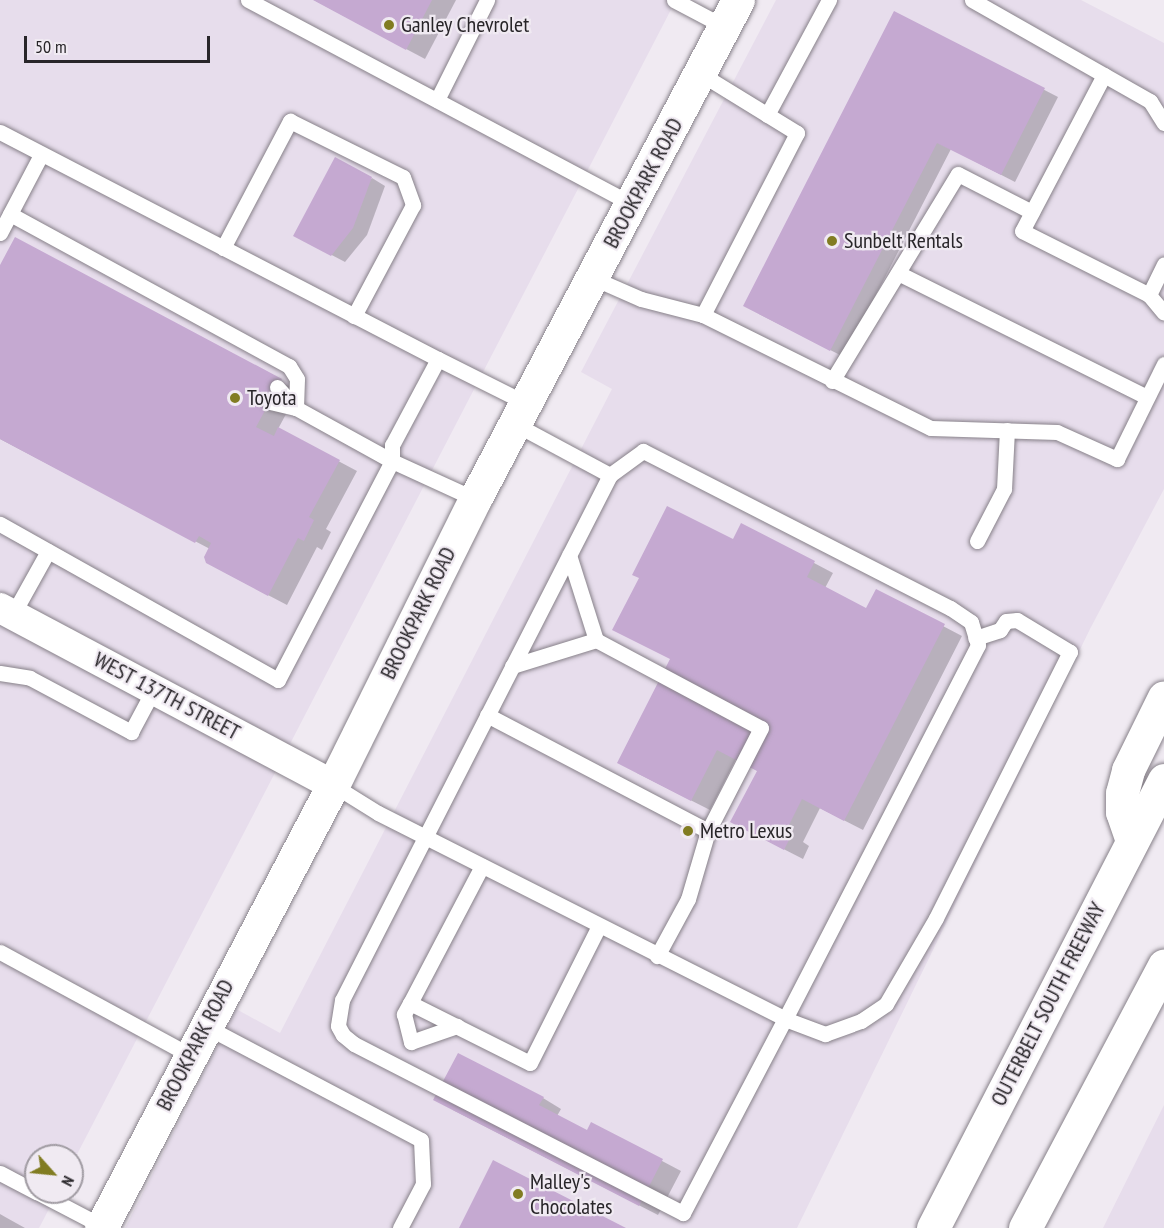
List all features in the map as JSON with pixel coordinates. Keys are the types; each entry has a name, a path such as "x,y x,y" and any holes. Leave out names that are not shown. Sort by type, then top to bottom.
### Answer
{"main road":[{"name":"BROOKPARK ROAD","path":"102,1227 205,1026 333,785 475,499 732,14"},
{"path":"1132,841 1122,812 1122,793 1128,770 1164,697"},
{"name":"OUTERBELT SOUTH FREEWAY","path":"933,1228 1164,780"},
{"path":"1026,1228 1164,965"}],"street":[{"name":"WEST 137TH STREET","path":"6,611 333,785"}],"lane":[{"path":"248,0 632,204"},
{"path":"437,100 487,0"},
{"path":"674,0 732,14"},
{"path":"767,115 829,0"},
{"path":"972,0 1150,102 1164,123"},
{"path":"701,74 797,133 703,315"},
{"path":"1104,75 1022,231 1149,295 1164,313"},
{"path":"223,248 290,121 403,177 413,205 354,316"},
{"path":"0,132 438,359 610,475"},
{"path":"0,233 41,154"},
{"path":"832,381 958,174 1032,212"},
{"path":"10,214 289,366 297,379 296,408"},
{"path":"1149,295 1164,264"},
{"path":"898,273 1147,397"},
{"path":"593,278 641,299 703,315 832,381 931,428 1057,432 1116,459 1164,364"},
{"path":"0,524 278,680 392,461 392,445 438,359"},
{"path":"277,387 296,408"},
{"path":"270,402 296,408 392,461 475,499"},
{"path":"977,541 1004,489 1007,430"},
{"path":"643,451 950,608 971,622 978,645 683,1213 398,1067 343,1035 337,1013 424,836 610,475 643,451"},
{"path":"6,611 48,551"},
{"path":"569,555 596,640 761,728 708,831 688,899 657,956"},
{"path":"333,785 424,836 657,956 784,1019 825,1034 861,1022 886,1004 936,918 1070,652 1017,620 1006,621 1000,630 975,638"},
{"path":"512,666 596,640"},
{"path":"0,673 30,678 131,732 154,688"},
{"path":"486,715 708,831"},
{"path":"398,1067 411,1042 404,1014 482,866"},
{"path":"410,1003 530,1063 599,926"},
{"path":"0,952 190,1055"},
{"path":"205,1026 421,1140 423,1184 400,1228"},
{"path":"411,1042 457,1026"},
{"path":"0,1173 24,1186"},
{"path":"59,1204 102,1227"}],"shaded area":[{"name":"Toyota","path":"0,0 676,0 82,1144 24,1144 24,1204 52,1204 39,1228 0,1228"},
{"path":"776,0 1081,0 1164,43 1164,489 1090,629 797,1228 125,1228 236,1009 280,1033 612,389 581,372"},
{"path":"1164,1105 1164,1228 1103,1228"}],"building":[{"name":"Ganley Chevrolet","path":"313,0 432,0 406,50"},
{"name":"Sunbelt Rentals","path":"894,11 1045,88 1001,175 937,143 830,351 743,306"},
{"path":"335,157 372,177 353,228 331,256 293,236"},
{"path":"15,237 282,379 256,427 274,436 278,427 340,460 309,517 314,520 304,541 298,538 268,596 206,563 204,557 211,543 199,536 195,543 0,439 0,265"},
{"path":"667,506 733,539 741,523 815,561 807,577 866,608 876,589 945,624 844,821 802,799 786,831 792,834 784,850 730,822 757,771 717,750 691,801 617,763 670,659 612,630 639,578 632,575"},
{"path":"458,1053 544,1097 539,1105 587,1130 591,1122 663,1159 639,1206 433,1100"},
{"name":"Malley's Chocolates","path":"493,1160 626,1228 459,1228"}],"place":[{"name":"Ganley Chevrolet","path":"389,25"},
{"name":"Sunbelt Rentals","path":"832,241"},
{"name":"Toyota","path":"235,398"},
{"name":"Metro Lexus","path":"688,831"},
{"name":"Malley's Chocolates","path":"518,1194"}]}
